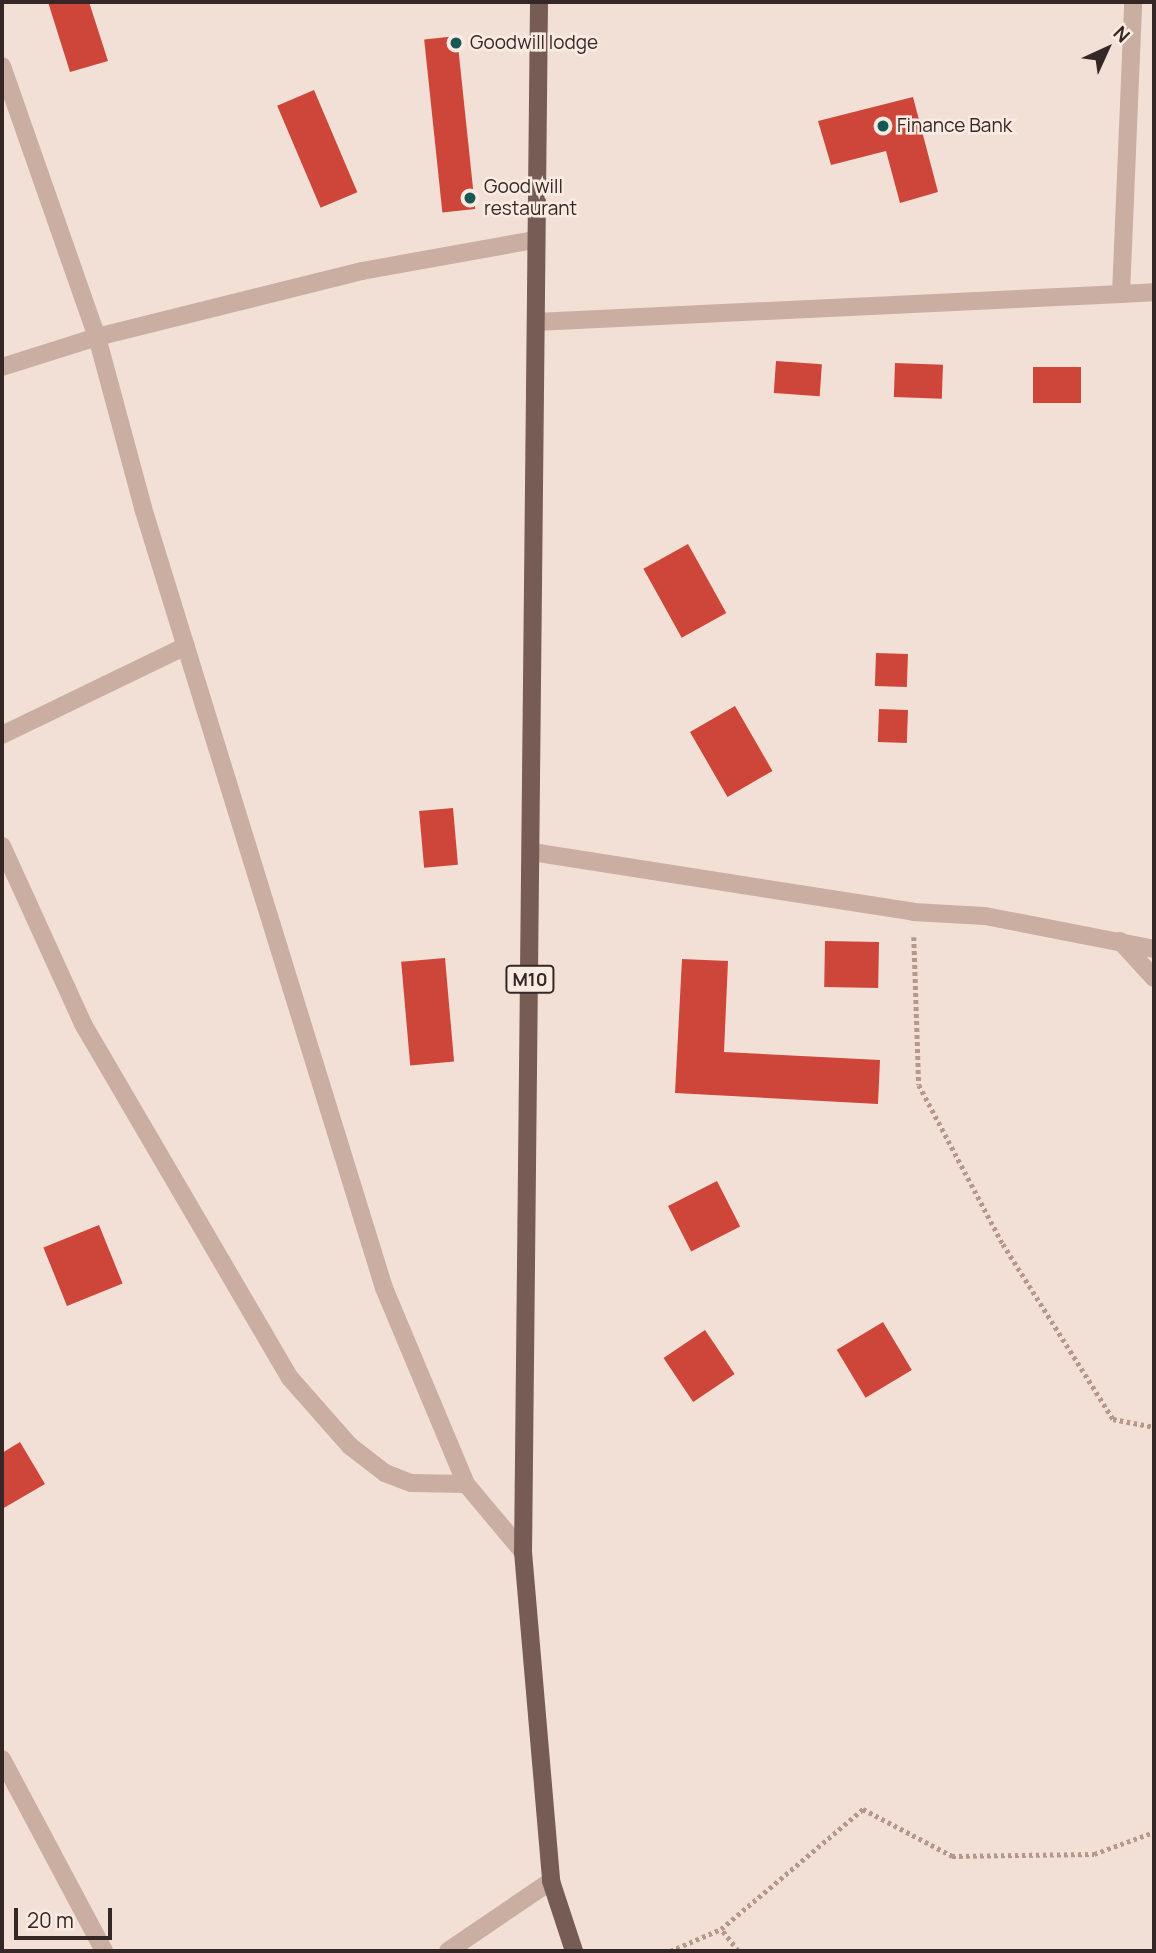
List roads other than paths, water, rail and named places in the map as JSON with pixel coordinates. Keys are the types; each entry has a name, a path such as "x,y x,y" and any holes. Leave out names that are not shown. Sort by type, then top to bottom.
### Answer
{"main road":[{"name":"M10","path":"539,2 534,240 536,322 523,1552 551,1881 574,1951"}],"street":[{"path":"1121,293 1133,2"},
{"path":"2,66 97,337 186,646 384,1288 466,1483 523,1552"},
{"path":"2,367 97,337 362,271 534,240"},
{"path":"536,322 1154,292"},
{"path":"2,735 186,646"},
{"path":"2,846 83,1024 290,1378 350,1446 385,1473 411,1483 466,1483"},
{"path":"531,852 913,912 985,916 1154,949"},
{"path":"1120,941 1154,978"},
{"path":"2,1759 104,1951"},
{"path":"448,1951 551,1881"}],"place":[{"name":"Goodwill lodge","path":"456,43"},
{"name":"Finance Bank","path":"883,126"},
{"name":"Good will restaurant","path":"470,198"}]}
